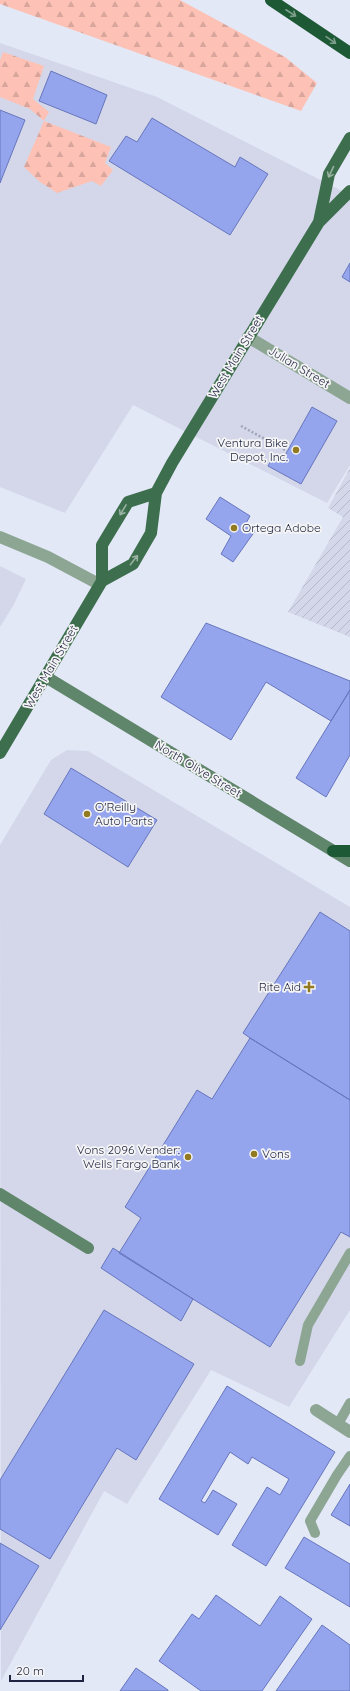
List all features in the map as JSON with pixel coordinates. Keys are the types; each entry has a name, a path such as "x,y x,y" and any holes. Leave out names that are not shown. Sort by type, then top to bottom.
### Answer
{"highway":[{"path":"271,0 350,53"},
{"path":"333,851 350,851"}],"main road":[{"name":"West Main Street","path":"318,222 329,174 350,138"},
{"name":"West Main Street","path":"0,754 102,581 133,564 151,533 156,493 172,463 318,222 350,190"},
{"path":"102,581 102,545 128,502 156,493"},
{"name":"North Olive Street","path":"46,677 350,861"},
{"path":"0,1194 88,1248"}],"street":[{"name":"Julian Street","path":"248,337 350,398"},
{"path":"0,537 48,557 95,582 102,581"},
{"path":"316,1410 350,1432"}],"lane":[{"path":"300,1361 308,1325 350,1253"},
{"path":"338,1424 350,1403"},
{"path":"315,1533 310,1521 350,1456"}],"path":[{"path":"241,426 287,451"}],"shaded area":[{"path":"0,43 157,97 350,195 350,465 327,503 133,405 65,513 0,487"},
{"path":"350,468 350,637 288,612 343,517 328,508"},
{"path":"0,566 26,579 13,606 0,627"},
{"path":"67,750 88,751 350,907 350,1310 289,1407 211,1370 127,1504 104,1491 1,1681 0,845 51,760"}],"green space":[{"path":"0,0 180,0 285,57 317,83 301,111 0,4"},
{"path":"3,52 44,66 33,99 49,112 44,121 30,109 0,97 0,60"},
{"path":"44,121 111,147 105,163 113,170 101,186 92,181 57,193 40,182 24,167"}],"building":[{"path":"51,71 107,95 96,124 39,101"},
{"path":"0,110 25,120 0,183"},
{"path":"152,118 235,167 240,157 268,174 230,235 109,161 126,136 137,142"},
{"path":"350,263 350,282 342,277"},
{"path":"312,407 337,421 301,484 268,466 275,454 283,459"},
{"name":"Ortega Adobe","path":"220,497 250,516 245,525 255,531 233,562 221,554 231,536 206,519"},
{"path":"206,623 350,681 350,690 331,721 266,682 231,740 161,697"},
{"path":"350,690 350,755 326,797 296,778"},
{"path":"71,768 157,820 128,867 44,814"},
{"path":"320,912 350,931 350,1100 243,1033"},
{"name":"Vons","path":"250,1038 350,1100 350,1237 341,1232 270,1347 119,1253 141,1218 125,1207 197,1090 212,1099"},
{"path":"113,1248 193,1299 181,1321 101,1268"},
{"path":"104,1310 194,1364 136,1460 117,1448 50,1559 0,1529 0,1480"},
{"path":"227,1386 335,1452 266,1566 232,1545 267,1487 280,1495 289,1479 252,1457 248,1464 230,1452 201,1501 205,1503 213,1490 237,1504 218,1535 159,1499"},
{"path":"350,1484 350,1526 331,1515"},
{"path":"304,1537 350,1564 350,1607 285,1568"},
{"path":"0,1543 39,1566 0,1630"},
{"path":"216,1595 260,1626 280,1596 312,1619 262,1691 201,1691 159,1661 192,1614 199,1619"},
{"path":"322,1625 350,1645 350,1691 276,1691"},
{"path":"136,1668 168,1690 168,1691 120,1691"}],"place":[{"name":"Ventura Bike Depot, Inc.","path":"296,450"},
{"name":"Ortega Adobe","path":"234,528"},
{"name":"O'Reilly Auto Parts","path":"87,814"},
{"name":"Rite Aid","path":"309,987"},
{"name":"Vons","path":"254,1154"},
{"name":"Vons 2096 Vender: Wells Fargo Bank","path":"188,1157"}]}
